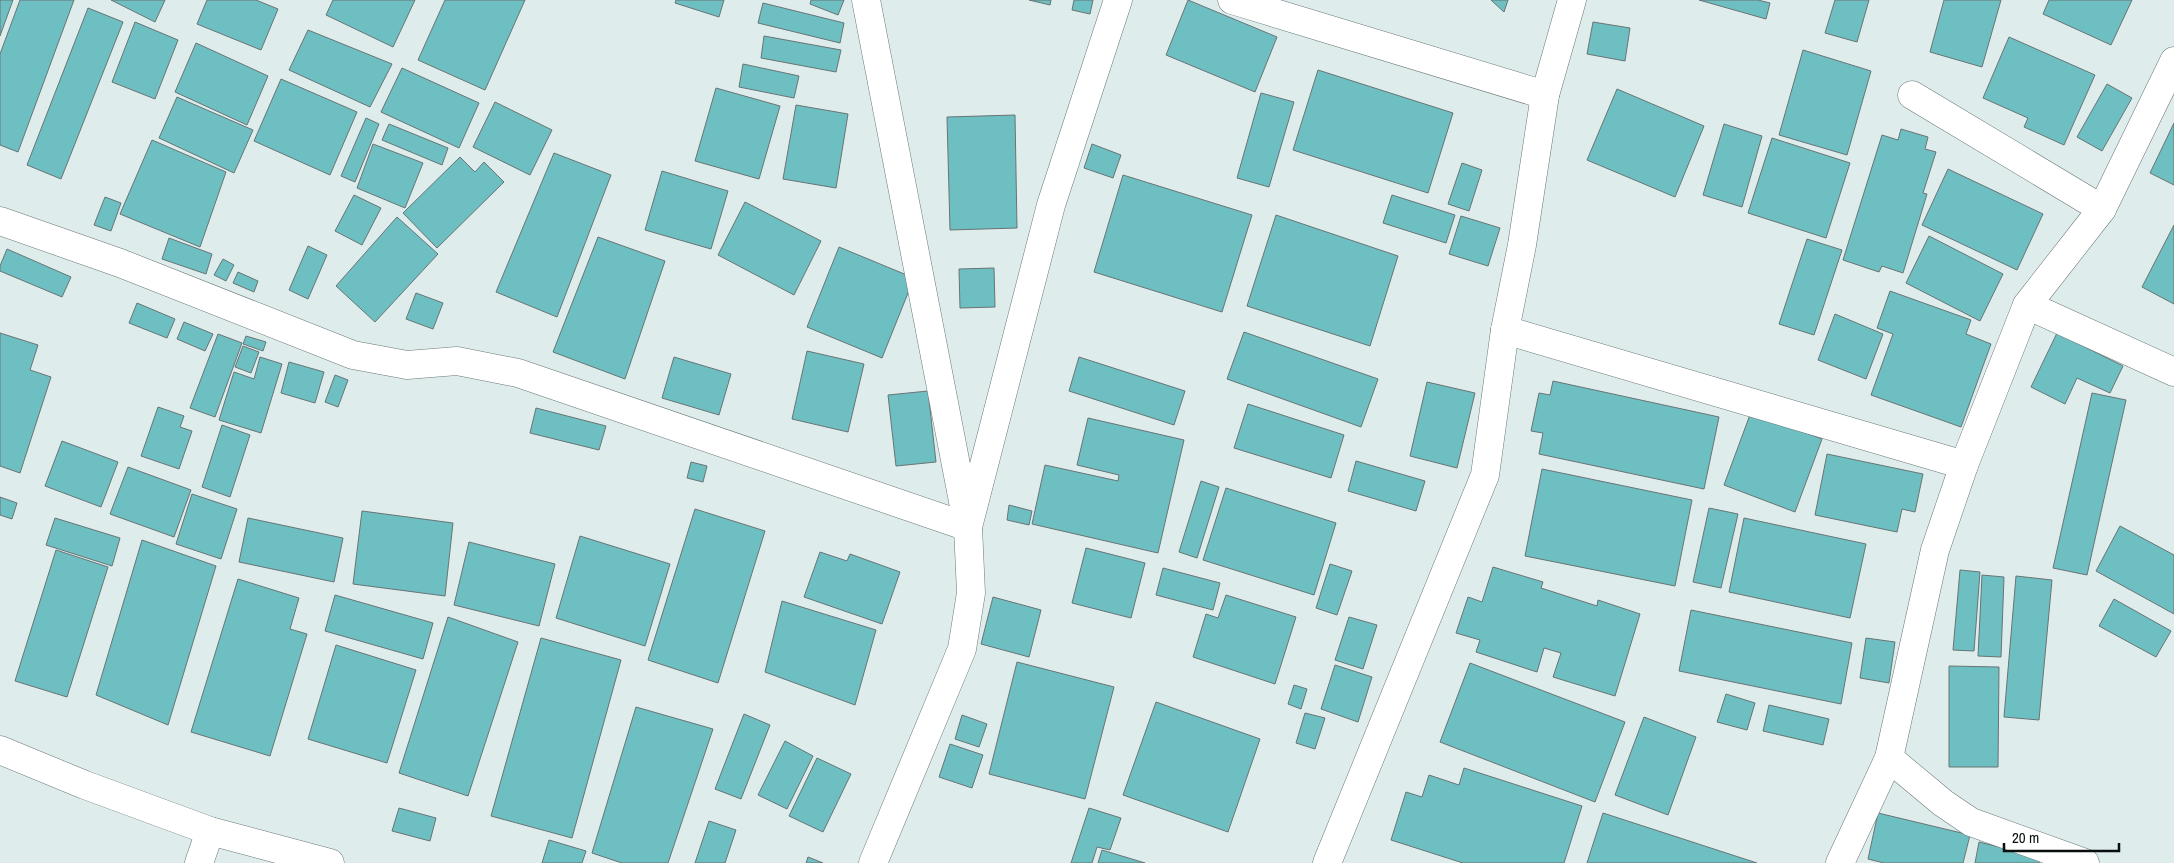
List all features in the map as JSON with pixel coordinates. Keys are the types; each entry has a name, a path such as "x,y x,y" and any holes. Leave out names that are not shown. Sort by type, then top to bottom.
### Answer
{"street":[{"path":"866,0 968,527 971,593 962,648 873,863"},
{"path":"968,527 1051,205 1118,0"},
{"path":"1232,0 1546,95"},
{"path":"1327,863 1485,475 1505,330 1522,245 1546,95 1572,0"},
{"path":"1840,863 1889,758 1935,550 1964,465 2028,305 2102,209 2174,61"},
{"path":"1912,95 2102,209"},
{"path":"0,222 120,262 353,355 407,365 457,361 518,373 968,527"},
{"path":"2028,305 2174,372"},
{"path":"1505,330 1964,465"},
{"path":"0,750 210,831 330,863"},
{"path":"1889,758 1943,803 1971,822 2085,863"},
{"path":"199,863 210,831"}],"building":[{"path":"0,0 13,0 0,36"},
{"path":"20,0 74,0 18,152 0,145 0,54"},
{"path":"111,0 165,0 155,22"},
{"path":"207,0 256,0 278,9 261,50 197,24"},
{"path":"333,0 415,0 393,47 326,15"},
{"path":"445,0 525,0 485,90 418,60"},
{"path":"676,0 724,0 719,17 675,3"},
{"path":"811,0 844,0 838,15 810,4"},
{"path":"1029,0 1051,0 1050,5"},
{"path":"1074,0 1093,0 1090,14 1072,10"},
{"path":"1188,0 1277,37 1255,92 1166,55"},
{"path":"1491,0 1508,0 1504,12"},
{"path":"1699,0 1758,0 1770,3 1766,19"},
{"path":"1835,0 1869,0 1857,42 1825,33"},
{"path":"1944,0 2001,0 1982,67 1930,52"},
{"path":"2049,0 2132,0 2111,45 2043,14"},
{"path":"763,3 844,23 840,43 758,23"},
{"path":"88,8 123,22 61,179 27,165"},
{"path":"135,22 178,40 155,99 112,82"},
{"path":"1593,22 1630,28 1625,61 1587,54"},
{"path":"308,30 392,64 370,107 289,70"},
{"path":"764,36 841,50 836,72 761,58"},
{"path":"2009,37 2095,75 2064,145 2024,127 2028,118 1983,98"},
{"path":"196,43 268,76 247,125 175,92"},
{"path":"1803,50 1871,71 1847,155 1779,135"},
{"path":"743,64 799,76 794,98 739,87"},
{"path":"402,68 479,103 459,148 381,112"},
{"path":"1318,70 1453,113 1428,193 1293,150"},
{"path":"281,79 357,112 330,175 254,141"},
{"path":"2107,84 2132,98 2102,151 2077,137"},
{"path":"716,88 780,106 759,179 695,161"},
{"path":"1617,89 1704,126 1675,197 1587,160"},
{"path":"1261,93 1294,102 1269,187 1237,178"},
{"path":"177,97 253,130 234,173 159,138"},
{"path":"495,102 552,130 530,175 473,147"},
{"path":"796,105 848,114 836,188 783,179"},
{"path":"1015,115 1017,228 950,230 947,117"},
{"path":"366,118 379,124 355,182 341,176"},
{"path":"2174,123 2174,185 2150,173"},
{"path":"389,124 448,148 442,165 382,140"},
{"path":"1724,124 1762,136 1742,207 1703,195"},
{"path":"1901,129 1928,137 1925,149 1936,152 1923,193 1927,194 1903,273 1882,266 1879,272 1843,260 1882,135 1898,140"},
{"path":"1772,138 1850,163 1826,238 1748,213"},
{"path":"152,140 226,172 200,247 120,214"},
{"path":"373,144 423,163 405,208 357,188"},
{"path":"1092,144 1121,155 1113,178 1084,168"},
{"path":"554,153 611,175 557,317 496,292"},
{"path":"460,157 475,172 484,162 504,182 437,248 403,213"},
{"path":"1462,163 1482,170 1469,211 1448,204"},
{"path":"1948,169 2043,214 2017,270 1922,225"},
{"path":"662,171 728,191 711,249 645,230"},
{"path":"1123,175 1252,215 1222,312 1094,272"},
{"path":"354,195 381,208 362,245 335,231"},
{"path":"1392,195 1455,215 1446,243 1383,223"},
{"path":"105,197 121,203 111,231 94,225"},
{"path":"745,202 821,241 794,295 718,255"},
{"path":"1276,215 1398,256 1370,346 1247,306"},
{"path":"1461,216 1500,228 1488,266 1449,254"},
{"path":"397,217 438,254 375,322 336,286"},
{"path":"2174,225 2174,304 2142,287"},
{"path":"1929,236 2003,274 1980,321 1906,283"},
{"path":"598,237 665,261 625,379 553,352"},
{"path":"169,238 212,254 206,274 162,259"},
{"path":"1807,239 1842,250 1814,335 1779,324"},
{"path":"308,246 327,255 308,299 289,290"},
{"path":"839,247 914,278 882,358 807,327"},
{"path":"7,249 71,277 62,297 0,271 0,266"},
{"path":"223,259 234,265 226,281 214,275"},
{"path":"994,268 995,307 960,308 959,269"},
{"path":"238,272 258,281 254,292 233,283"},
{"path":"1890,291 1971,320 1966,334 1991,344 1961,427 1871,395 1893,334 1877,328"},
{"path":"416,293 443,303 433,329 406,319"},
{"path":"137,303 175,319 167,338 129,323"},
{"path":"1835,314 1883,334 1866,379 1818,360"},
{"path":"184,322 213,334 205,351 177,339"},
{"path":"1244,332 1378,379 1361,427 1227,379"},
{"path":"0,333 38,345 30,370 51,377 20,473 0,466"},
{"path":"2057,333 2123,366 2110,393 2077,378 2065,404 2031,387"},
{"path":"218,334 242,343 215,417 190,408"},
{"path":"246,336 266,342 263,351 243,344"},
{"path":"243,346 259,352 251,373 235,367"},
{"path":"807,351 864,364 848,432 792,419"},
{"path":"260,357 282,364 261,433 219,420 234,372 254,379"},
{"path":"674,357 731,374 719,415 662,398"},
{"path":"1079,357 1185,391 1174,425 1069,391"},
{"path":"289,362 324,372 315,403 281,393"},
{"path":"335,375 348,380 338,407 325,402"},
{"path":"1553,381 1719,417 1704,489 1539,454 1543,433 1531,431 1539,393 1550,395"},
{"path":"1427,382 1475,393 1457,468 1410,456"},
{"path":"928,391 936,462 896,466 888,395"},
{"path":"2092,393 2126,400 2087,575 2053,568"},
{"path":"1248,404 1344,435 1331,478 1234,448"},
{"path":"158,407 184,416 180,427 192,431 179,469 141,456"},
{"path":"536,408 606,426 599,450 530,433"},
{"path":"1751,412 1822,439 1795,512 1724,485"},
{"path":"1088,418 1184,440 1158,553 1032,524 1045,465 1118,481 1119,475 1077,465"},
{"path":"222,425 250,435 230,497 202,487"},
{"path":"62,441 118,462 101,507 45,486"},
{"path":"1827,454 1923,474 1915,512 1902,509 1897,532 1815,515"},
{"path":"1356,461 1425,481 1416,511 1348,491"},
{"path":"691,462 707,466 703,482 687,478"},
{"path":"128,467 191,490 174,537 110,514"},
{"path":"1542,469 1692,500 1675,586 1525,556"},
{"path":"1201,481 1219,487 1197,558 1179,552"},
{"path":"1226,488 1336,523 1314,595 1203,560"},
{"path":"192,494 237,509 221,559 176,544"},
{"path":"0,497 17,503 12,519 0,515"},
{"path":"1009,505 1032,511 1029,525 1007,520"},
{"path":"1709,508 1738,514 1721,588 1693,582"},
{"path":"695,509 765,531 718,683 648,660"},
{"path":"362,511 453,523 445,596 353,584"},
{"path":"55,518 120,538 112,566 46,545"},
{"path":"248,518 343,538 334,582 239,562"},
{"path":"1744,518 1866,544 1850,618 1729,592"},
{"path":"2120,526 2174,555 2174,614 2096,571"},
{"path":"580,536 670,564 645,646 556,618"},
{"path":"142,540 216,566 168,725 96,695"},
{"path":"469,542 555,564 539,626 454,605"},
{"path":"1086,548 1145,563 1131,618 1072,603"},
{"path":"56,550 108,567 67,697 15,681"},
{"path":"820,552 847,561 850,554 900,572 882,624 804,597"},
{"path":"1330,564 1352,571 1337,615 1316,608"},
{"path":"1493,567 1543,582 1541,588 1597,606 1598,600 1640,614 1615,696 1553,677 1561,653 1544,648 1537,672 1476,652 1480,640 1456,633 1468,597 1482,602"},
{"path":"1163,568 1220,583 1213,610 1156,595"},
{"path":"1960,570 1980,572 1974,651 1953,650"},
{"path":"1982,575 2004,577 2001,657 1978,656"},
{"path":"2016,576 2052,580 2039,720 2004,717"},
{"path":"238,579 299,598 290,629 307,634 270,756 191,732"},
{"path":"335,595 433,623 423,659 325,631"},
{"path":"1226,595 1296,617 1275,684 1193,657 1206,614 1218,618"},
{"path":"993,597 1041,610 1029,657 981,644"},
{"path":"2114,599 2171,631 2156,657 2099,626"},
{"path":"782,601 876,630 855,705 765,672"},
{"path":"1691,610 1852,643 1841,704 1679,671"},
{"path":"448,617 518,642 468,796 399,773"},
{"path":"1349,617 1377,625 1363,669 1335,660"},
{"path":"541,638 621,660 572,838 491,816"},
{"path":"1866,638 1895,642 1889,683 1860,678"},
{"path":"336,645 416,670 387,763 308,739"},
{"path":"1017,662 1114,687 1085,799 989,774"},
{"path":"1470,663 1625,722 1595,802 1440,742"},
{"path":"1335,665 1372,677 1358,722 1321,709"},
{"path":"1949,666 1999,667 1998,767 1949,767"},
{"path":"1294,685 1307,689 1301,709 1288,704"},
{"path":"1726,694 1755,703 1747,730 1717,722"},
{"path":"1156,702 1260,739 1228,832 1123,795"},
{"path":"1769,705 1829,719 1823,745 1763,731"},
{"path":"636,707 713,729 668,863 622,863 592,853"},
{"path":"1305,713 1325,718 1315,749 1296,743"},
{"path":"744,714 770,725 741,799 715,789"},
{"path":"962,715 987,724 979,747 955,739"},
{"path":"1644,717 1696,737 1668,815 1615,795"},
{"path":"785,741 813,756 787,809 758,795"},
{"path":"950,744 983,755 972,788 939,777"},
{"path":"817,758 851,774 823,832 789,816"},
{"path":"1464,768 1582,806 1564,863 1463,863 1391,840 1406,792 1422,797 1429,775 1459,785"},
{"path":"399,808 436,818 430,841 392,831"},
{"path":"1089,808 1121,818 1110,850 1097,847 1092,863 1071,863"},
{"path":"1603,813 1757,863 1587,863"},
{"path":"1878,813 1970,835 1963,863 1884,863 1868,859"},
{"path":"709,821 736,830 725,863 695,863"},
{"path":"549,840 586,851 582,863 542,863"},
{"path":"1979,842 2040,857 2039,863 1975,863"},
{"path":"1102,850 1145,863 1098,863"},
{"path":"808,857 823,863 806,863"}]}
